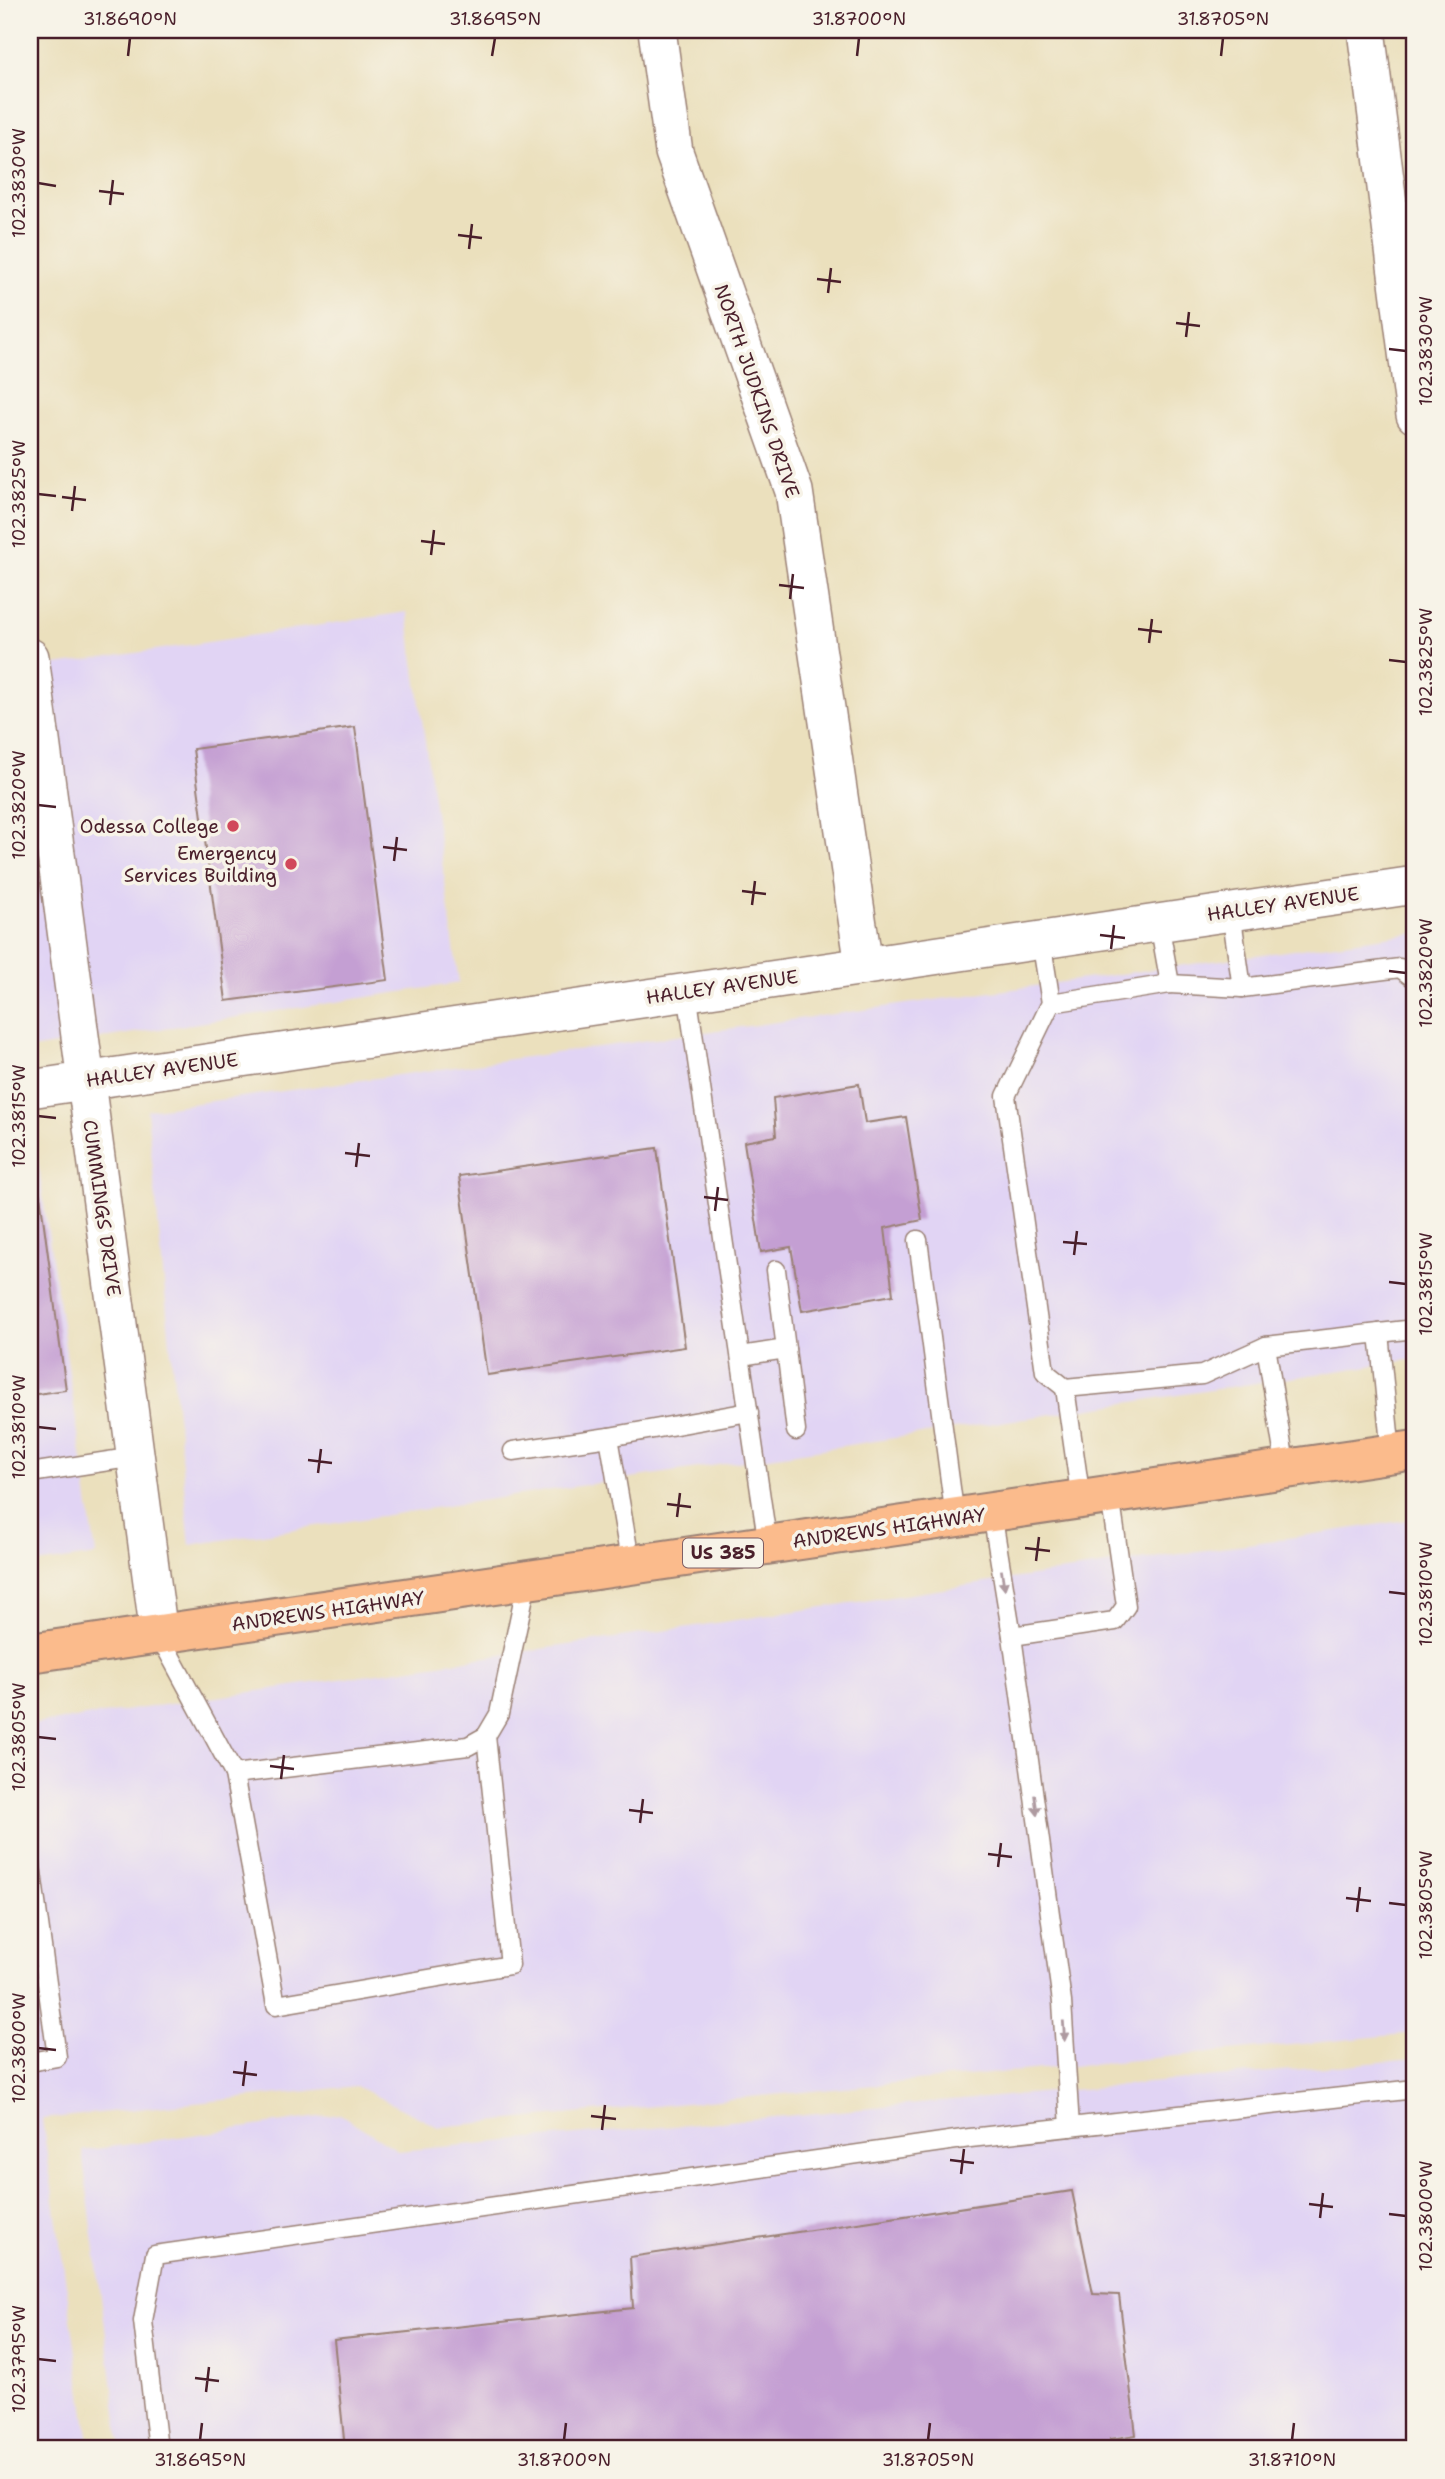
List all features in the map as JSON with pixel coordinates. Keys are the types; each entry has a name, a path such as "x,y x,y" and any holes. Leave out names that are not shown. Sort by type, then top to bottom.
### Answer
{"main road":[{"name":"ANDREWS HIGHWAY","path":"30,1653 1403,1452"}],"street":[{"name":"NORTH JUDKINS DRIVE","path":"657,30 674,152 794,491 864,966"},
{"path":"1366,30 1415,415"},
{"name":"CUMMINGS DRIVE","path":"30,657 38,784 85,1081 159,1635"},
{"name":"HALLEY AVENUE","path":"30,1089 1415,885"}],"lane":[{"path":"1231,912 1242,988"},
{"path":"1159,923 1170,984"},
{"path":"1012,1636 1115,1621 1126,1606 1065,1388 1045,1372 1006,1097 1051,1003 1041,940"},
{"path":"1051,1003 1170,984 1242,988 1400,968 1415,979"},
{"path":"687,992 768,1546"},
{"path":"918,1240 954,1518"},
{"path":"776,1270 796,1431"},
{"path":"1065,1388 1202,1375 1266,1346 1415,1329"},
{"path":"1379,1332 1403,1452"},
{"path":"1266,1346 1286,1470"},
{"path":"741,1356 786,1349"},
{"path":"513,1451 749,1412"},
{"path":"609,1437 631,1566"},
{"path":"30,1474 135,1457"},
{"path":"992,1513 1012,1636 1062,2002 1070,2127"},
{"path":"234,1774 468,1746 486,1736 499,1714 527,1581"},
{"path":"159,1635 234,1774 276,2005 510,1965 486,1736"},
{"path":"30,1858 57,2057 30,2062"},
{"path":"158,2449 143,2321 155,2255 970,2138 1415,2089"}],"shaded area":[{"name":"Odessa College","path":"407,612 459,983 30,1049 30,669"},
{"path":"1415,933 1415,1359 190,1545 147,1110"},
{"path":"30,1130 33,1130 96,1555 30,1565"},
{"path":"1415,1519 1415,2033 438,2127 356,2086 42,2119 90,2449 30,2449 30,1725"},
{"path":"1415,2059 1415,2449 121,2449 82,2151 340,2114 399,2151"}],"building":[{"name":"Emergency Services Building","path":"355,727 388,980 226,1001 193,749"},
{"path":"859,1084 865,1123 906,1117 922,1220 885,1228 893,1295 802,1311 791,1247 761,1252 744,1142 776,1136 773,1098"},
{"path":"657,1148 685,1347 487,1375 459,1176"},
{"path":"40,1195 66,1390 30,1395 30,1197"},
{"path":"1072,2191 1093,2294 1119,2295 1136,2435 1110,2439 1112,2449 345,2449 334,2340 633,2308 630,2257"}],"place":[{"name":"Odessa College","path":"233,826"},
{"name":"Emergency Services Building","path":"291,864"}]}
